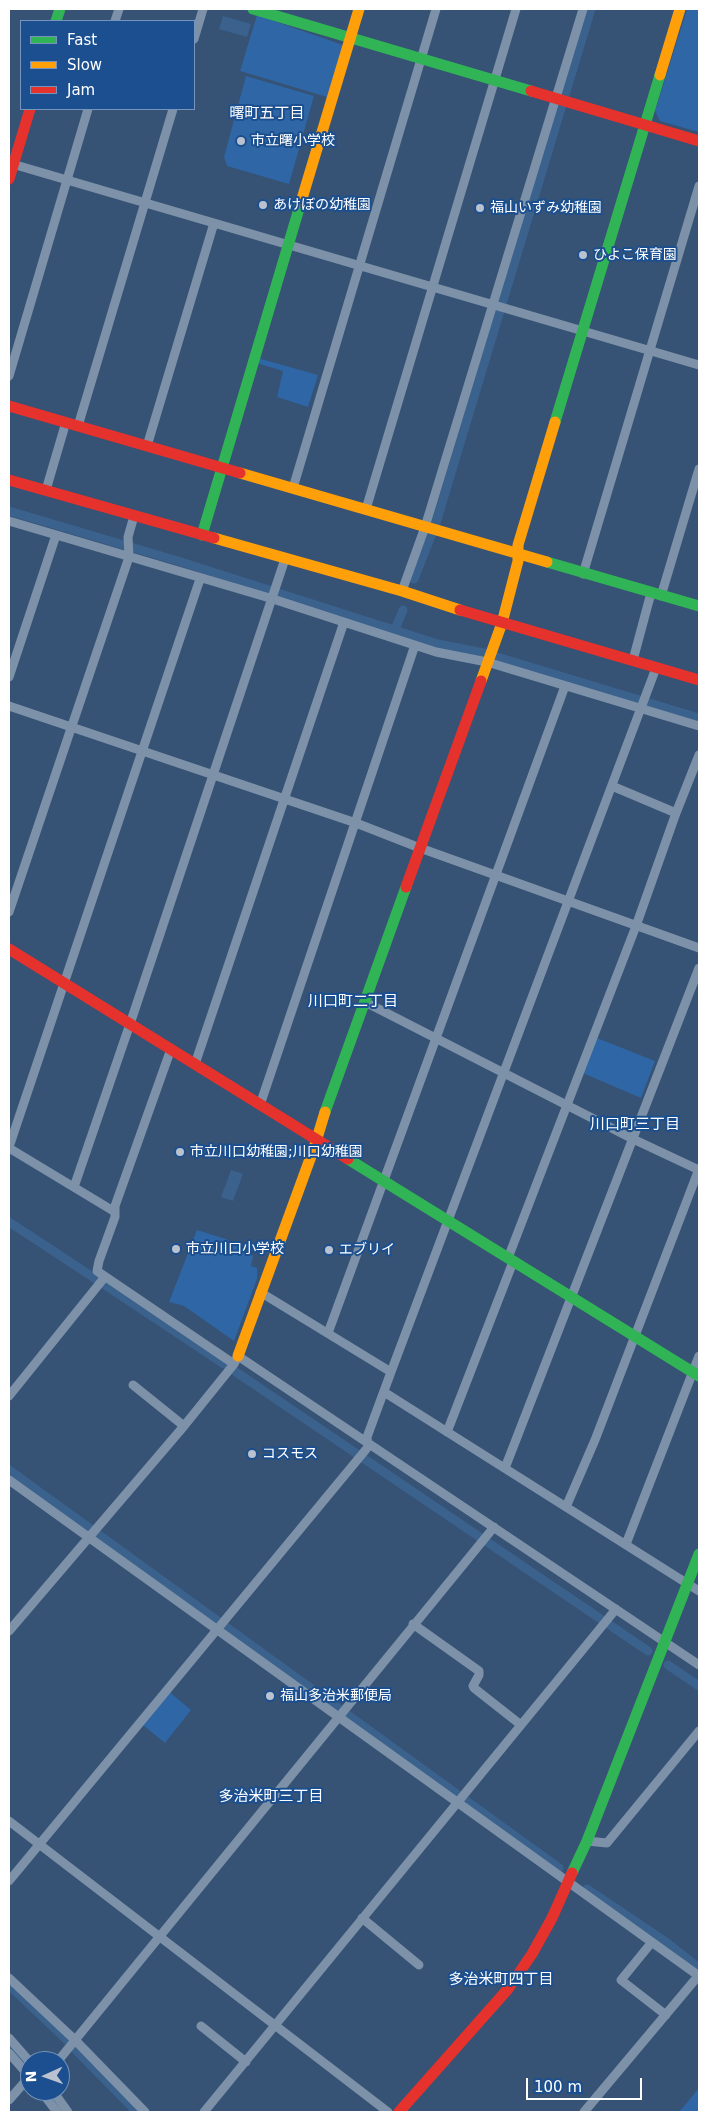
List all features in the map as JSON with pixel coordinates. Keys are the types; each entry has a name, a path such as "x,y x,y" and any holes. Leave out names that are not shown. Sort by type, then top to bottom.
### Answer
{"street":[{"path":"195,36 203,9"},
{"path":"253,9 276,12 350,38 699,141"},
{"path":"202,535 359,9"},
{"path":"293,488 436,9"},
{"path":"366,509 516,9"},
{"path":"402,591 431,528 560,100 582,9"},
{"path":"9,1631 184,1426 236,1360 502,623 518,561 518,545 680,9"},
{"path":"9,179 11,164 30,110"},
{"path":"9,376 88,110"},
{"path":"78,426 173,110"},
{"path":"11,164 499,305 699,365"},
{"path":"583,574 699,186"},
{"path":"146,446 214,223"},
{"path":"9,406 583,574 699,606"},
{"path":"46,490 66,422"},
{"path":"633,660 699,468"},
{"path":"9,480 402,591 502,623 699,680"},
{"path":"9,912 129,557 128,537 134,516"},
{"path":"9,521 272,599 436,652 490,656 565,686 699,726"},
{"path":"9,677 56,535"},
{"path":"74,1187 285,559"},
{"path":"115,1212 9,1147 200,579"},
{"path":"196,1064 344,622"},
{"path":"260,1105 415,645"},
{"path":"9,1881 368,1447 367,1437 391,1372 656,668"},
{"path":"328,1333 565,686"},
{"path":"9,706 356,822 420,848 699,948"},
{"path":"447,1432 699,755"},
{"path":"612,786 676,813"},
{"path":"9,949 696,1374"},
{"path":"505,1468 699,968"},
{"path":"365,1002 633,1139 699,1170 595,1440 566,1507"},
{"path":"171,1049 115,1212 97,1272 367,1442 699,1665"},
{"path":"9,1396 104,1278"},
{"path":"260,1292 391,1372"},
{"path":"626,1544 696,1374 699,1356"},
{"path":"133,1385 184,1426"},
{"path":"384,1392 699,1591"},
{"path":"9,1480 92,1534 460,1799 569,1883 699,1975 584,2112"},
{"path":"66,2051 494,1527"},
{"path":"399,2112 508,1989 532,1954 569,1883 699,1554"},
{"path":"204,2112 276,2027 362,1918 616,1609"},
{"path":"413,1624 479,1671 479,1676 473,1686 474,1688 521,1725"},
{"path":"586,1842 607,1843 699,1731"},
{"path":"9,1821 388,2112"},
{"path":"362,1918 419,1964"},
{"path":"652,1942 620,1980 666,2014"},
{"path":"9,1978 75,2040 145,2112"},
{"path":"201,2026 246,2062"},
{"path":"9,2038 20,2051"},
{"path":"9,2052 20,2065"},
{"path":"9,2100 20,2087"},
{"path":"49,2101 57,2112"},
{"path":"61,2101 68,2112"}],"shaded area":[{"path":"687,9 699,9 699,132 660,121 655,111"},
{"path":"257,15 343,45 327,97 240,71"},
{"path":"223,16 251,24 247,37 219,29"},
{"path":"246,76 314,96 289,184 227,166 224,157"},
{"path":"254,357 318,375 308,407 277,397 283,371 253,362"},
{"path":"592,1036 655,1061 641,1098 578,1071"},
{"path":"231,1170 243,1174 233,1201 221,1197"},
{"path":"197,1230 226,1239 253,1256 251,1266 257,1268 257,1279 234,1341 184,1306 169,1302"},
{"path":"165,1688 191,1710 165,1743 138,1721"},
{"path":"699,2088 699,2112 679,2112"}],"waterway":[{"path":"414,579 436,523 591,9"},
{"path":"9,511 178,561 438,644 484,653 699,718"},
{"path":"395,629 403,610"},
{"path":"9,1222 96,1279"},
{"path":"105,1285 224,1364"},
{"path":"236,1372 648,1651"},
{"path":"9,1470 559,1868"},
{"path":"668,1665 699,1686"},
{"path":"587,1889 666,1942 699,1968"},
{"path":"9,1985 68,2041"},
{"path":"9,2045 20,2058"},
{"path":"74,2048 137,2112"},
{"path":"55,2101 63,2112"}],"traffic: fast":[{"path":"56,20 60,9"},
{"path":"253,9 531,91"},
{"path":"555,422 660,75"},
{"path":"202,535 301,202"},
{"path":"547,562 699,606"},
{"path":"325,1112 406,887"},
{"path":"348,1159 699,1376"},
{"path":"572,1873 587,1841 699,1554"}],"traffic: slow":[{"path":"301,202 359,9"},
{"path":"660,75 680,9"},
{"path":"481,681 502,623 518,561 518,545 555,422"},
{"path":"240,473 547,562"},
{"path":"214,538 402,591 460,610"},
{"path":"238,1356 314,1148 325,1112"}],"traffic: jam":[{"path":"531,91 699,141"},
{"path":"9,179 30,110"},
{"path":"9,406 240,473"},
{"path":"9,480 214,538"},
{"path":"460,610 699,680"},
{"path":"406,887 481,681"},
{"path":"9,949 348,1159"},
{"path":"399,2112 508,1989 532,1954 552,1918 572,1873"}],"place":[{"name":"市立曙小学校","path":"241,141"},
{"name":"あけぼの幼稚園","path":"263,205"},
{"name":"福山いずみ幼稚園","path":"480,208"},
{"name":"ひよこ保育園","path":"583,255"},
{"name":"市立川口幼稚園;川口幼稚園","path":"180,1152"},
{"name":"市立川口小学校","path":"176,1249"},
{"name":"エブリイ","path":"329,1250"},
{"name":"コスモス","path":"252,1454"},
{"name":"福山多治米郵便局","path":"270,1696"}],"district":[{"name":"曙町五丁目","path":"267,114"},
{"name":"川口町二丁目","path":"353,1002"},
{"name":"川口町三丁目","path":"635,1125"},
{"name":"多治米町三丁目","path":"271,1797"},
{"name":"多治米町四丁目","path":"501,1980"}]}
